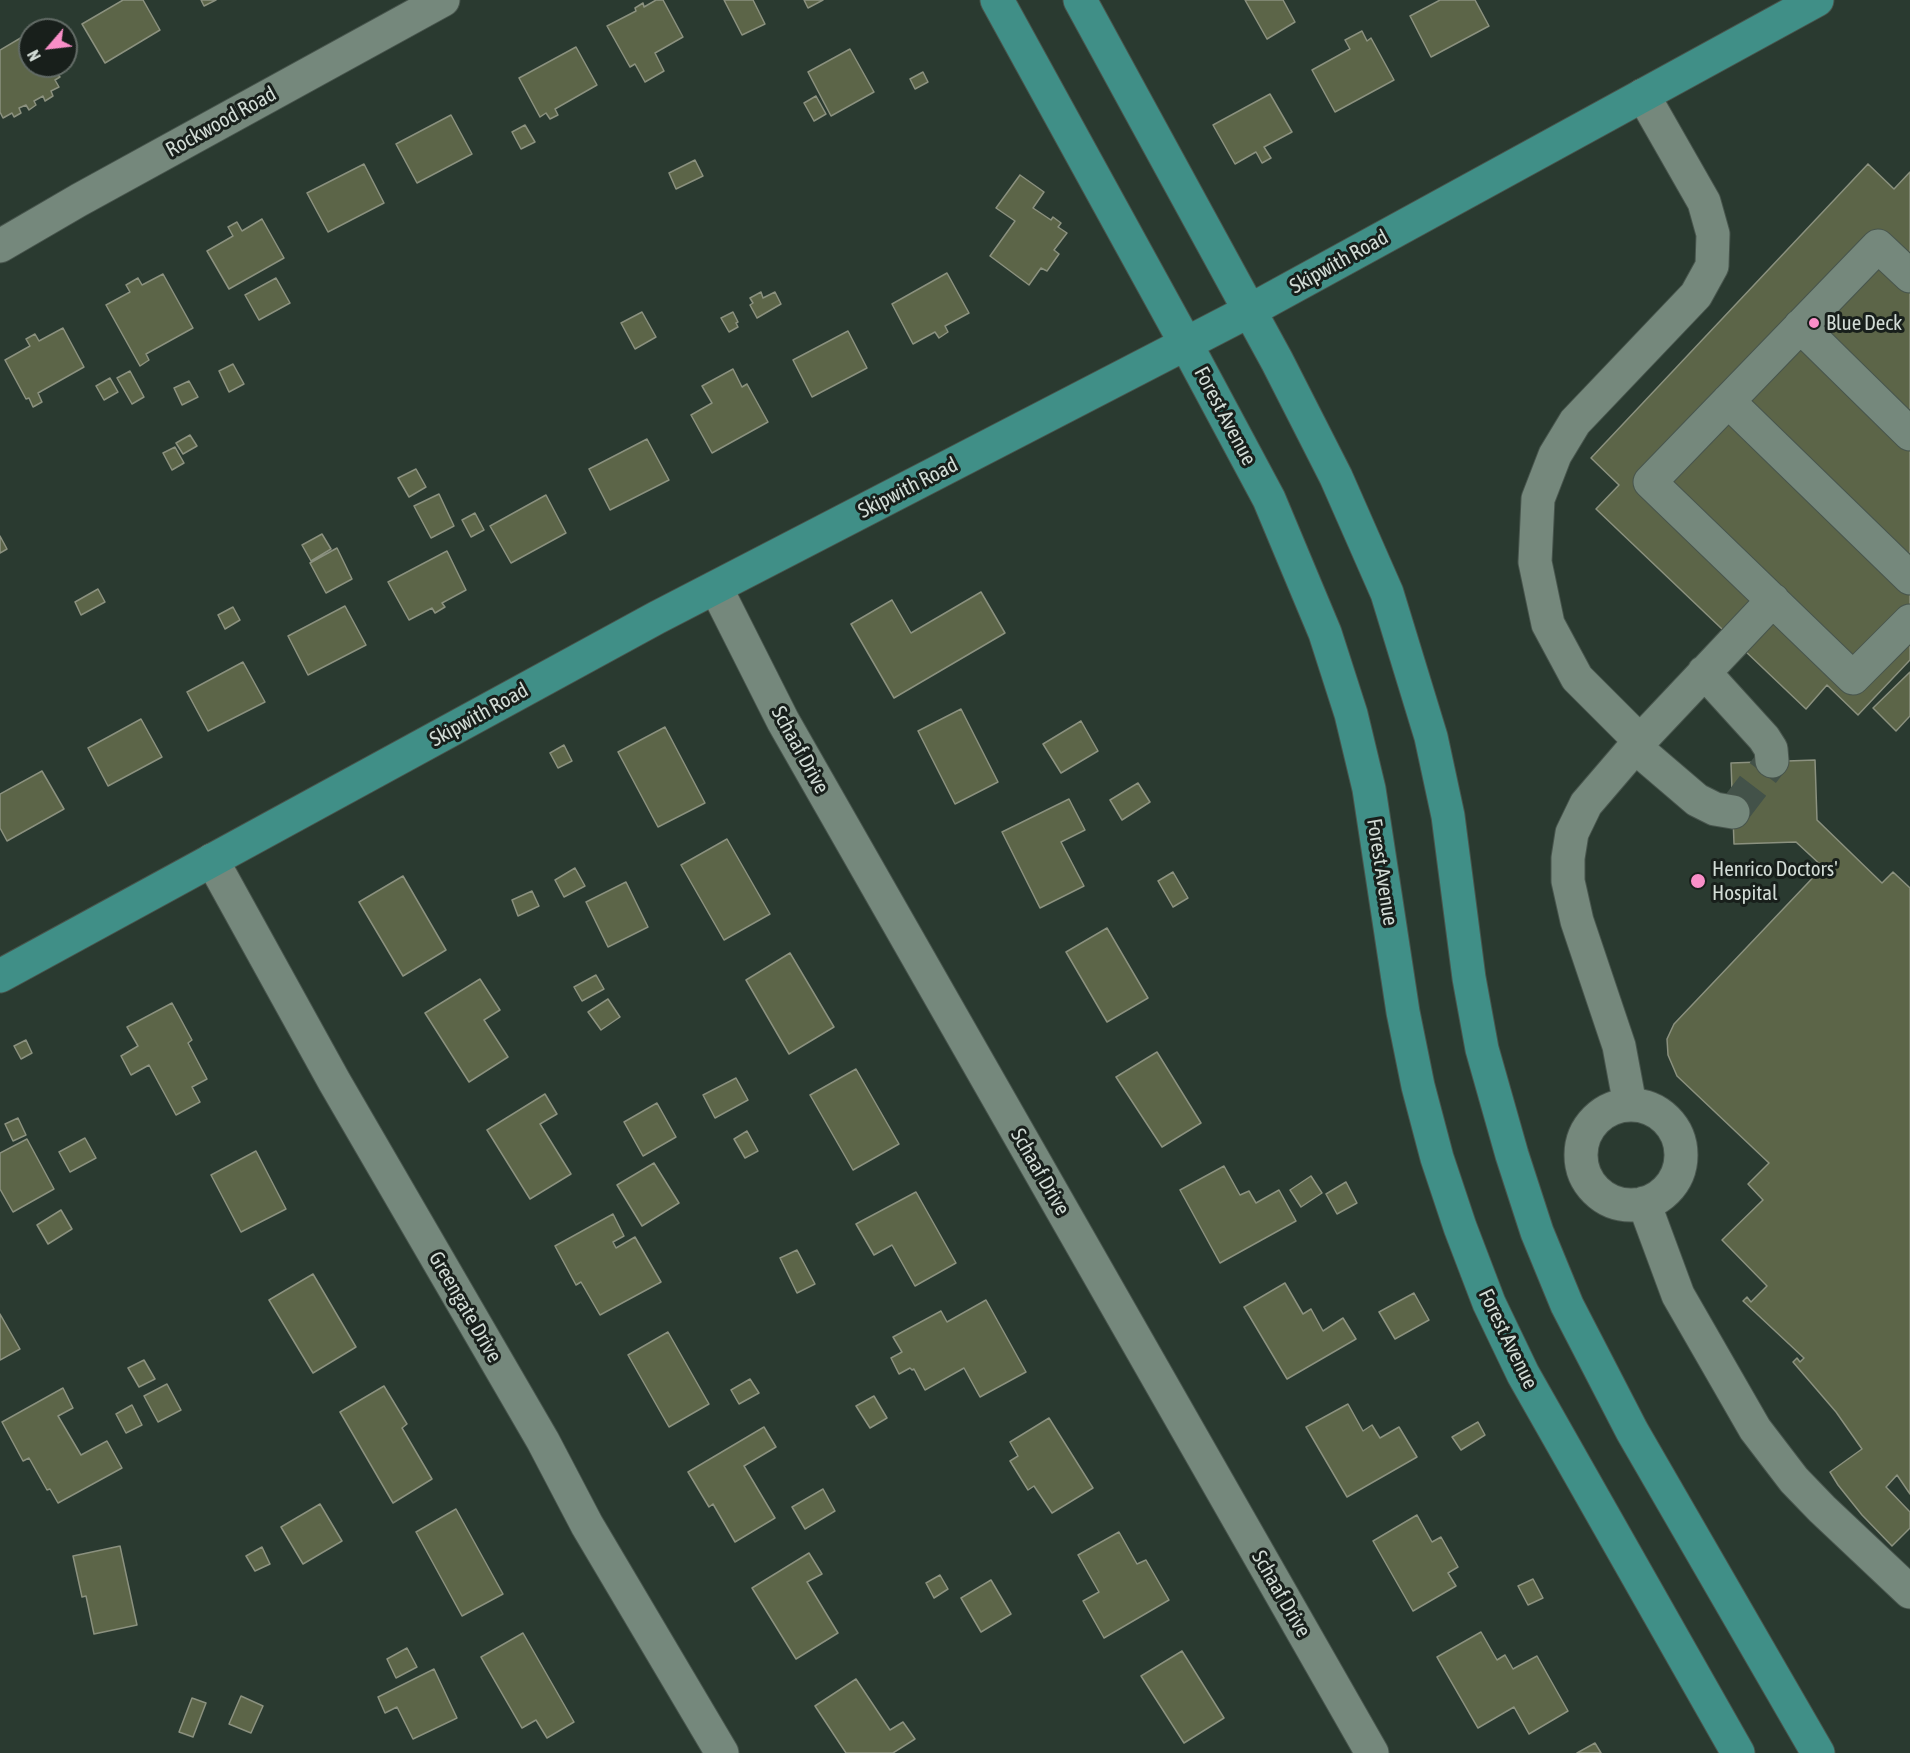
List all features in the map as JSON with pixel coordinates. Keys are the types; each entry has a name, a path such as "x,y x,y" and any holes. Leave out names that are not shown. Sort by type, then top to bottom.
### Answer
{"main road":[{"name":"Forest Avenue","path":"998,0 1269,500 1325,633 1351,714 1369,789 1403,1012 1418,1086 1437,1158 1460,1227 1489,1303 1523,1374 1738,1753"},
{"path":"1080,0 1249,311 1336,477 1387,593 1431,737 1448,816 1468,978 1482,1049 1537,1232 1568,1305 1632,1431 1818,1753"},
{"name":"Skipwith Road","path":"0,976 656,618 1249,311 1817,0"}],"street":[{"name":"Rockwood Road","path":"0,246 79,200 443,0"},
{"path":"1644,95 1704,202 1713,234 1712,266 1696,295 1575,422 1555,454 1538,499 1534,562 1548,624 1577,678 1637,744 1697,800 1715,809 1733,812"},
{"path":"1910,276 1878,246 1650,482 1853,678 1910,621"},
{"path":"1800,326 1910,434"},
{"path":"1728,401 1910,578"},
{"name":"Schaaf Drive","path":"716,588 783,721 1372,1753"},
{"path":"1630,1105 1619,1046 1577,921 1568,880 1568,858 1572,833 1586,804 1637,744 1773,600"},
{"path":"1704,672 1764,738 1772,749 1772,761"},
{"name":"Greengate Drive","path":"212,860 334,1081 543,1441 587,1525 722,1753"},
{"path":"1623,1105 1640,1105 1657,1111 1669,1123 1678,1138 1681,1155 1678,1172 1670,1186 1658,1197 1644,1203 1628,1205 1612,1202 1598,1193 1588,1181 1582,1167 1581,1150 1585,1135 1594,1120 1607,1110 1623,1105"},
{"path":"1644,1203 1678,1295 1755,1429 1801,1488 1910,1592"}],"building":[{"path":"123,0 143,0 160,30 105,63 82,24"},
{"path":"201,0 216,0 204,6"},
{"path":"656,0 663,0 683,37 655,53 664,71 645,82 635,64 630,67 607,26 636,11 635,8 643,3 644,7"},
{"path":"724,0 753,0 765,24 742,35"},
{"path":"804,0 823,0 808,8"},
{"path":"1245,0 1283,0 1295,22 1267,39"},
{"path":"1440,0 1475,0 1489,26 1431,57 1410,16"},
{"path":"1362,31 1367,41 1371,38 1394,80 1335,112 1312,70 1350,49 1345,40"},
{"path":"18,39 18,78 58,78 55,80 59,87 51,91 53,96 45,101 43,96 34,101 36,105 29,110 26,105 19,108 21,113 14,117 12,113 3,118 0,112 0,50"},
{"path":"576,47 597,85 555,109 558,115 550,119 546,113 540,117 519,78"},
{"path":"850,49 874,92 831,116 808,72"},
{"path":"923,72 928,82 915,89 910,79"},
{"path":"1270,94 1292,132 1264,147 1271,158 1262,163 1256,152 1235,164 1213,125"},
{"path":"816,96 826,114 814,121 804,103"},
{"path":"451,115 472,154 417,183 396,144"},
{"path":"525,125 535,142 521,149 512,132"},
{"path":"695,160 703,176 676,189 669,173"},
{"path":"364,164 384,203 328,232 307,193"},
{"name":"Blue Deck","path":"1868,164 1894,189 1910,172 1910,660 1858,715 1827,685 1806,709 1596,509 1619,485 1591,458"},
{"path":"1020,175 1044,192 1033,208 1051,220 1053,217 1061,223 1058,227 1067,233 1054,250 1059,254 1047,271 1041,268 1029,285 990,256 1015,221 996,208"},
{"path":"262,219 284,258 229,289 207,251 233,236 228,227 237,222 242,231"},
{"path":"947,273 969,313 945,326 948,332 939,338 935,332 913,344 892,304"},
{"path":"163,274 193,328 146,354 149,360 140,366 106,305 130,292 126,285 138,278 142,285"},
{"path":"276,278 290,303 259,320 245,295"},
{"path":"761,292 763,298 775,292 781,304 757,318 750,305 753,303 750,298"},
{"path":"642,312 656,337 635,349 621,323"},
{"path":"733,312 738,327 729,332 721,318"},
{"path":"63,328 84,367 38,393 42,402 33,407 29,398 26,399 5,360 30,346 26,339 35,334 39,341"},
{"path":"848,331 867,368 812,397 793,360"},
{"path":"233,364 244,384 229,392 219,371"},
{"path":"733,369 742,387 747,384 768,422 712,453 691,415 712,403 702,386"},
{"path":"130,371 144,397 132,404 117,378"},
{"path":"110,378 118,392 104,400 96,386"},
{"path":"189,381 198,397 182,405 174,388"},
{"path":"190,435 197,446 183,454 176,443"},
{"path":"647,439 669,480 610,510 589,469"},
{"path":"175,447 184,463 172,470 163,453"},
{"path":"416,469 426,487 409,497 398,478"},
{"path":"439,494 454,526 431,538 414,506"},
{"path":"546,495 566,533 511,563 490,526"},
{"path":"475,513 484,530 471,537 462,520"},
{"path":"322,534 331,549 311,561 302,545"},
{"path":"0,536 7,549 0,553"},
{"path":"337,548 352,579 326,593 310,563"},
{"path":"447,551 466,590 442,603 445,607 435,613 432,608 409,620 388,582"},
{"path":"98,589 105,602 81,615 75,602"},
{"path":"981,592 1005,633 894,698 851,624 892,600 911,633"},
{"path":"345,606 366,645 308,675 288,636"},
{"path":"233,607 240,620 225,629 218,615"},
{"path":"243,662 265,702 208,731 187,692"},
{"path":"1910,672 1910,716 1896,731 1873,708"},
{"path":"961,709 998,782 955,804 918,731"},
{"path":"141,719 162,757 108,786 88,748"},
{"path":"1081,721 1098,751 1061,773 1043,744"},
{"path":"665,727 705,803 658,827 618,752"},
{"path":"564,745 572,761 558,768 550,753"},
{"path":"1815,760 1817,820 1882,883 1893,872 1910,888 1910,1494 1897,1475 1886,1487 1910,1512 1910,1528 1892,1546 1862,1515 1830,1472 1862,1449 1836,1412 1793,1362 1797,1358 1800,1362 1804,1358 1743,1301 1747,1297 1751,1302 1767,1286 1722,1240 1763,1200 1748,1184 1769,1163 1677,1076 1668,1055 1667,1039 1674,1024 1823,867 1796,842 1734,844 1731,763"},
{"path":"42,771 64,809 7,841 0,828 0,794"},
{"path":"1138,783 1150,802 1122,820 1110,800"},
{"path":"1069,799 1085,830 1061,842 1084,886 1040,908 1002,832"},
{"path":"727,839 770,914 724,940 681,865"},
{"path":"575,868 585,886 564,897 555,880"},
{"path":"1173,872 1188,898 1173,907 1158,881"},
{"path":"403,876 446,950 403,976 359,902"},
{"path":"626,882 648,927 608,947 586,902"},
{"path":"532,891 539,906 518,916 512,900"},
{"path":"1107,928 1148,998 1107,1022 1066,952"},
{"path":"790,953 834,1027 789,1054 746,980"},
{"path":"596,975 604,989 582,1001 574,987"},
{"path":"480,979 500,1010 484,1020 508,1057 469,1082 425,1013"},
{"path":"608,999 620,1017 601,1030 588,1012"},
{"path":"172,1003 192,1040 188,1043 207,1079 192,1087 200,1102 176,1115 149,1065 131,1075 121,1056 138,1046 127,1027"},
{"path":"26,1040 32,1053 21,1059 14,1046"},
{"path":"1157,1052 1201,1123 1162,1147 1116,1077"},
{"path":"856,1069 899,1144 853,1170 810,1095"},
{"path":"736,1078 748,1100 715,1118 703,1095"},
{"path":"545,1094 557,1114 540,1124 571,1174 530,1199 487,1130"},
{"path":"657,1103 676,1137 643,1156 624,1122"},
{"path":"18,1118 26,1135 13,1141 5,1124"},
{"path":"747,1131 758,1151 745,1158 734,1139"},
{"path":"85,1138 96,1158 70,1172 59,1152"},
{"path":"27,1139 54,1189 13,1212 0,1189 0,1153"},
{"path":"256,1151 286,1209 241,1232 211,1175"},
{"path":"654,1163 679,1203 642,1226 617,1185"},
{"path":"1224,1166 1240,1195 1249,1191 1256,1203 1279,1190 1296,1221 1220,1263 1180,1190"},
{"path":"1311,1176 1322,1193 1301,1207 1290,1190"},
{"path":"1346,1182 1357,1203 1337,1214 1326,1194"},
{"path":"916,1192 956,1263 915,1286 892,1245 874,1255 856,1224"},
{"path":"61,1210 72,1229 48,1244 37,1225"},
{"path":"613,1214 624,1236 613,1242 616,1248 635,1237 661,1282 600,1315 581,1282 576,1285 555,1246"},
{"path":"797,1250 815,1284 797,1293 780,1258"},
{"path":"313,1274 356,1347 313,1373 269,1300"},
{"path":"1285,1283 1303,1314 1311,1309 1323,1331 1343,1318 1356,1339 1287,1379 1244,1307"},
{"path":"1414,1293 1429,1320 1395,1339 1379,1312"},
{"path":"986,1300 1026,1372 980,1397 964,1368 925,1390 914,1369 910,1368 899,1374 891,1358 902,1352 893,1337 941,1311 947,1322"},
{"path":"0,1314 20,1349 0,1360"},
{"path":"668,1332 709,1404 669,1427 628,1355"},
{"path":"144,1360 155,1379 139,1387 128,1368"},
{"path":"750,1379 759,1393 739,1404 731,1390"},
{"path":"167,1384 181,1410 158,1422 144,1396"},
{"path":"384,1386 407,1424 402,1428 432,1479 393,1503 340,1412"},
{"path":"63,1388 73,1408 58,1416 81,1455 107,1441 122,1468 58,1503 50,1489 47,1490 29,1458 23,1461 2,1422"},
{"path":"874,1396 887,1418 870,1428 856,1406"},
{"path":"1348,1404 1363,1431 1372,1425 1380,1438 1399,1427 1417,1457 1347,1497 1306,1427"},
{"path":"132,1405 142,1425 126,1433 116,1414"},
{"path":"1049,1418 1093,1488 1052,1513 1034,1486 1028,1490 1010,1461 1018,1456 1010,1442"},
{"path":"1478,1422 1485,1435 1461,1450 1452,1437"},
{"path":"764,1427 776,1447 744,1466 775,1518 735,1542 713,1504 709,1507 688,1472"},
{"path":"823,1489 835,1511 805,1529 792,1507"},
{"path":"320,1504 342,1541 303,1564 281,1527"},
{"path":"456,1509 503,1594 462,1616 416,1532"},
{"path":"1417,1515 1432,1542 1441,1537 1458,1567 1448,1573 1456,1586 1413,1611 1373,1541"},
{"path":"1119,1532 1137,1564 1146,1560 1169,1600 1104,1638 1083,1601 1099,1592 1078,1555"},
{"path":"120,1546 137,1625 94,1634 86,1596 82,1597 73,1556"},
{"path":"262,1547 270,1564 255,1571 246,1556"},
{"path":"809,1553 822,1574 807,1582 838,1633 796,1659 752,1588"},
{"path":"940,1575 948,1589 934,1598 926,1583"},
{"path":"1533,1579 1543,1598 1528,1605 1518,1586"},
{"path":"991,1580 1011,1614 981,1632 961,1598"},
{"path":"1481,1632 1497,1660 1505,1655 1513,1669 1537,1656 1568,1711 1529,1734 1514,1707 1478,1728 1437,1657"},
{"path":"523,1633 574,1722 547,1738 536,1720 522,1728 481,1657"},
{"path":"407,1648 417,1667 396,1678 387,1659"},
{"path":"1182,1651 1224,1718 1184,1743 1141,1676"},
{"path":"434,1669 457,1718 413,1739 397,1707 385,1713 378,1697"},
{"path":"856,1679 890,1730 903,1722 915,1739 893,1753 846,1753 815,1706"},
{"path":"241,1696 263,1706 251,1733 229,1724"},
{"path":"192,1698 206,1703 193,1737 179,1732"},
{"path":"1595,1743 1601,1753 1577,1753"}],"tunnel":[{"path":"1733,812 1772,761"}],"place":[{"name":"Blue Deck","path":"1814,323"},
{"name":"Henrico Doctors' Hospital","path":"1698,881"}]}
